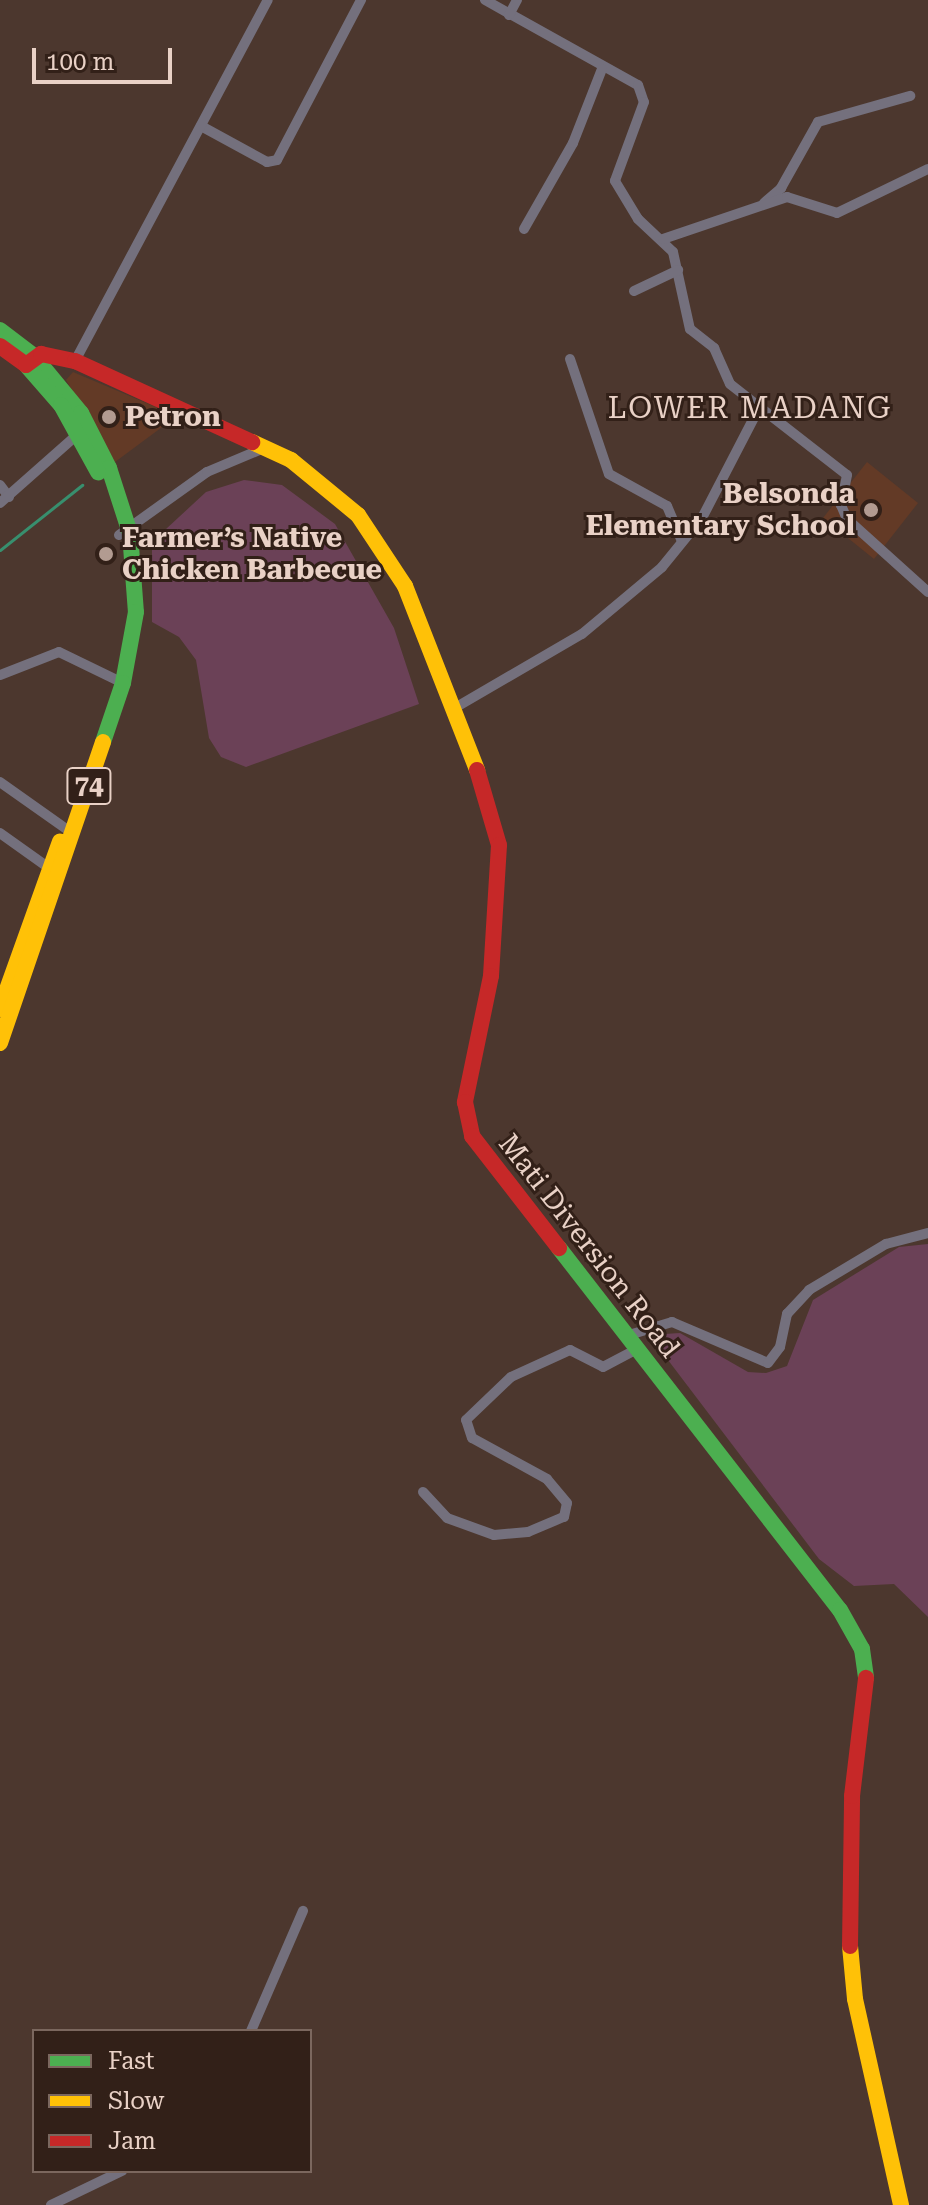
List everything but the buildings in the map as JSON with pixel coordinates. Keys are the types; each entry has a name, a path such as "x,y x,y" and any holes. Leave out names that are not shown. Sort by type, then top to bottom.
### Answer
{"main road":[{"name":"74","path":"0,330 88,426 124,534 126,612 118,681 0,1043"},
{"name":"74","path":"0,346 30,360 79,433 124,534"},
{"name":"Mati Diversion Road","path":"30,360 75,361 265,447 322,482 374,535 405,586 453,709 499,845 491,976 466,1118 485,1159 634,1342 840,1610 862,1649 868,1689 852,1796 846,1904 855,1999 901,2205"},
{"name":"74","path":"0,1009 118,681"}],"street":[{"path":"75,361 268,0"},
{"path":"201,126 267,162 277,160 361,0"},
{"path":"485,0 602,69 631,79 643,94 615,181 638,219 663,239 678,270 690,329 714,348 730,384 847,475 841,505 847,519 928,592"},
{"path":"509,15 517,0"},
{"path":"524,229 573,143 602,69"},
{"path":"761,206 781,188 818,122 910,96"},
{"path":"663,239 761,206 799,197 837,213 928,169"},
{"path":"634,291 678,270"},
{"path":"570,359 609,474 667,506 682,541"},
{"path":"453,709 615,610 702,518 760,406"},
{"path":"0,485 4,500 79,433"},
{"path":"124,534 191,481 265,447"},
{"path":"0,675 59,652 118,681"},
{"path":"0,782 65,828"},
{"path":"0,833 49,868"},
{"path":"423,1492 447,1518 494,1535 528,1532 564,1517 567,1503 547,1479 472,1438 466,1420 511,1377 570,1350 603,1367 634,1342 672,1322 768,1363 780,1347 787,1314 809,1290 886,1244 928,1233"},
{"path":"252,2029 303,1911"},
{"path":"51,2205 118,2173"}],"shaded area":[{"path":"73,372 177,416 115,462 66,380"},
{"name":"Belsonda Elementary School","path":"867,462 918,503 874,559 823,518"},
{"path":"244,480 282,485 335,524 394,628 419,704 246,767 221,757 209,738 196,660 179,637 152,622 152,542 206,492"},
{"path":"928,1244 928,1617 894,1584 854,1586 819,1559 649,1335 680,1333 748,1372 766,1373 787,1366 813,1300 899,1247"}],"waterway":[{"path":"0,550 82,485"}],"traffic: fast":[{"path":"0,330 34,356"},
{"path":"34,356 81,413 109,468 130,533 136,612 123,683 103,742"},
{"path":"26,365 61,405 98,472"},
{"path":"559,1248 840,1610 862,1649 866,1678"}],"traffic: slow":[{"path":"252,442 291,460 358,515 405,586 477,770"},
{"path":"0,1043 103,742"},
{"path":"0,1009 60,841"},
{"path":"850,1946 855,1999 901,2205"}],"traffic: jam":[{"path":"0,346 26,365 41,354 75,361 252,442"},
{"path":"477,770 499,845 491,976 465,1102 472,1136 559,1248"},
{"path":"850,1946 852,1796 866,1678"}],"place":[{"name":"Petron","path":"109,417"},
{"name":"Belsonda Elementary School","path":"871,510"},
{"name":"Farmer’s Native Chicken Barbecue","path":"106,554"}],"district":[{"name":"LOWER MADANG","path":"750,408"}]}
